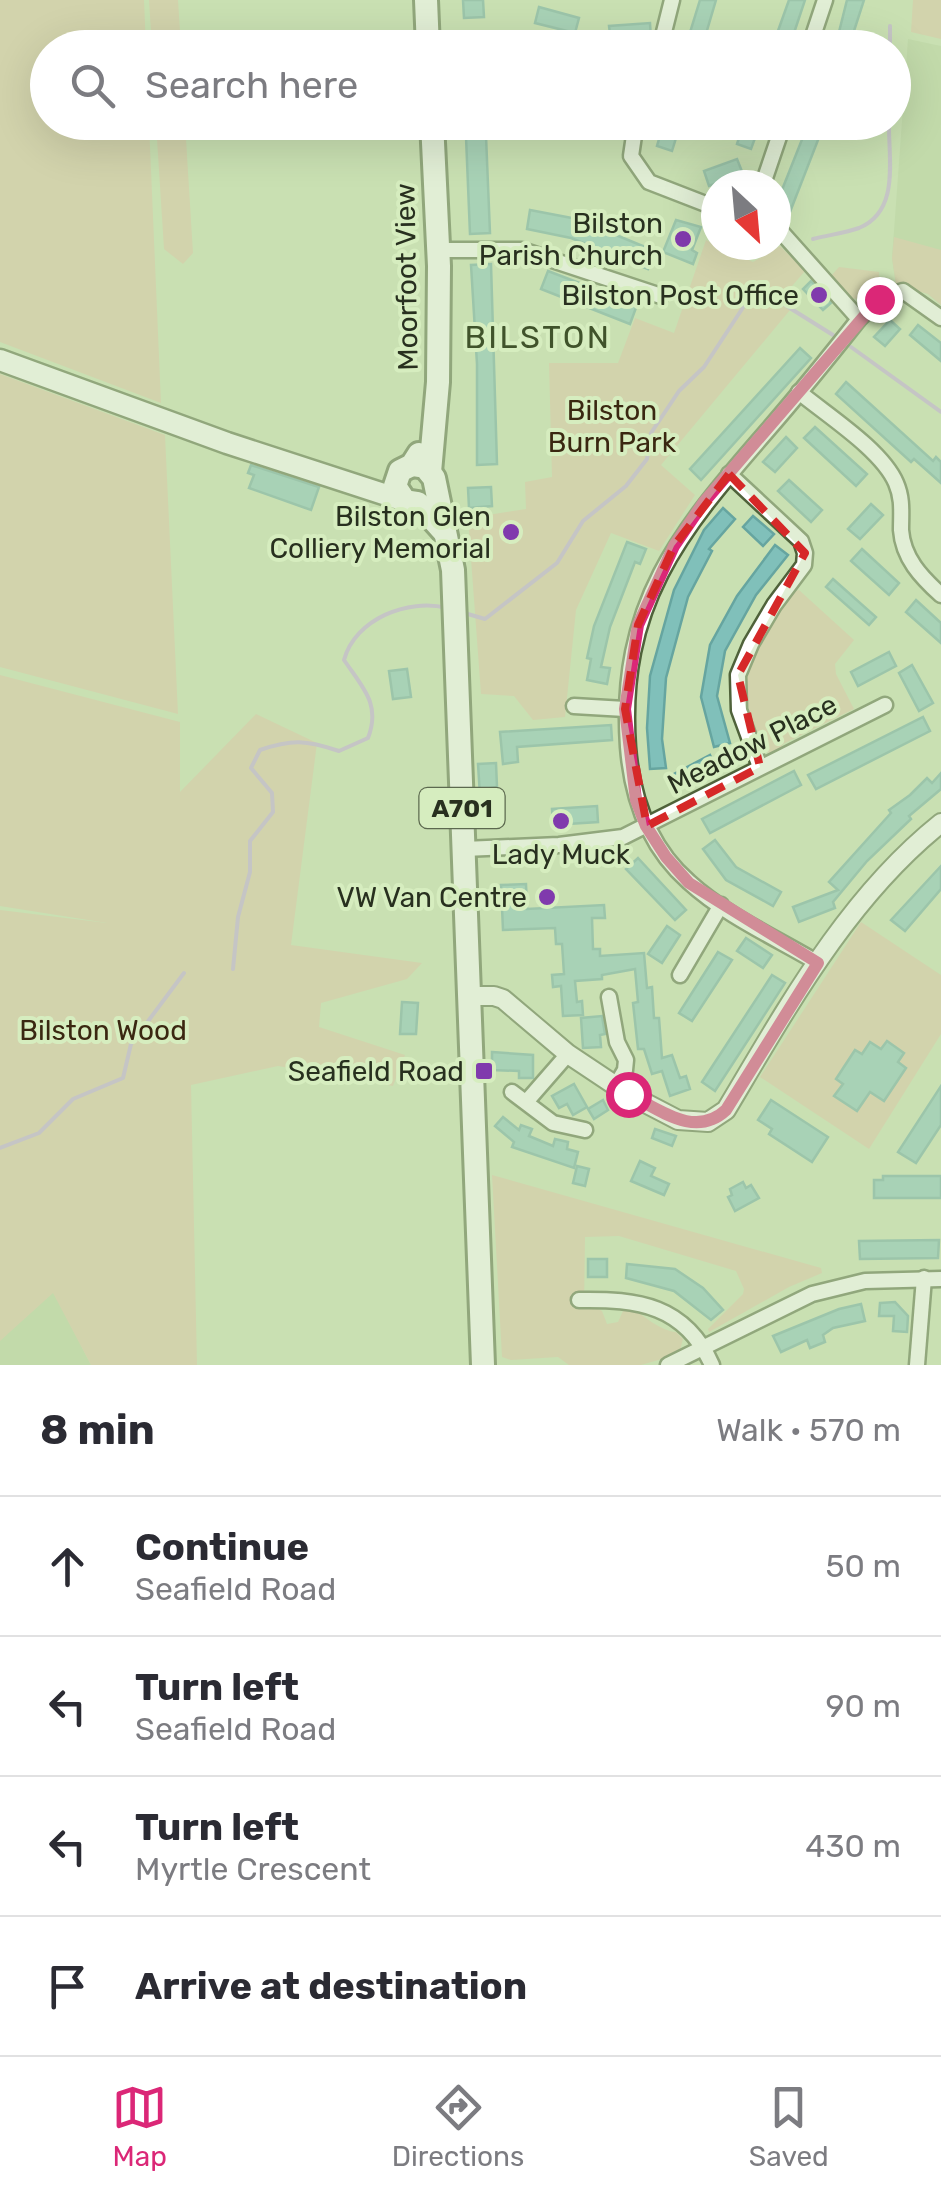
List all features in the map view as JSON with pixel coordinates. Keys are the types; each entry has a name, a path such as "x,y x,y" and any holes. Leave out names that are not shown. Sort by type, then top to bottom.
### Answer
{"main road":[{"path":"426,0 427,30"},
{"name":"Moorfoot View","path":"411,502 426,500 418,474 434,430 438,382 433,140"},
{"path":"0,360 227,442 411,502"},
{"path":"358,484 418,474"},
{"path":"418,474 395,486 446,534"},
{"name":"A701","path":"418,474 451,553 483,1365"}],"street":[{"path":"664,30 672,0"},
{"path":"815,30 825,0"},
{"path":"633,140 631,156 649,182 701,202"},
{"path":"766,170 777,140"},
{"path":"791,243 860,319"},
{"path":"438,250 522,250 661,296"},
{"path":"818,963 689,883 646,826 632,783 625,709 638,625 674,546 704,502 879,299 902,292 941,318"},
{"path":"799,392 882,461 899,493 901,534 907,555 921,577 941,595"},
{"path":"729,474 801,541 805,553 804,565 766,618 738,675 739,710 760,767"},
{"name":"Meadow Place","path":"464,849 606,840 646,826 885,704"},
{"path":"574,706 625,709"},
{"path":"470,996 503,999 568,1054 678,1120 697,1123 718,1118 858,905 894,863 941,823"},
{"path":"680,975 721,905"},
{"path":"609,997 617,1042 626,1060 616,1086"},
{"path":"527,1101 568,1054"},
{"path":"512,1092 553,1122 585,1130"},
{"path":"917,1365 924,1278"},
{"path":"668,1365 812,1294 866,1280 941,1279"},
{"path":"610,1299 611,1317"},
{"path":"579,1300 638,1301 671,1316 704,1349 712,1365"}],"highlighted area":[{"path":"729,474 805,553 738,675 760,767 647,826 625,709 638,625 674,546"}],"shaded area":[{"path":"911,40 941,46 941,305 928,294 896,285 892,258 901,140 911,140"},
{"path":"53,1291 91,1365 0,1365 0,1337"}],"green space":[{"path":"0,0 144,0 145,30 30,30 30,140 150,140 161,403 0,342"},
{"path":"149,0 178,0 180,30 151,30"},
{"path":"913,0 941,0 941,39 911,32"},
{"path":"157,140 186,140 193,253 183,264 164,249"},
{"path":"894,237 941,250 941,305 928,294 896,285"},
{"name":"Bilston Burn Park","path":"701,255 701,260 753,262 791,257 805,271 786,293 795,304 661,465 695,495 659,551 611,533 576,610 565,717 533,720 514,696 481,694 468,518 526,509 525,482 552,477 549,363 618,363 635,318 674,333"},
{"path":"839,267 879,272 880,288 871,297 852,299 831,276"},
{"path":"0,374 165,435 178,714 0,667"},
{"path":"799,590 854,640 835,664 854,709 783,744 779,751 768,752 756,744 747,719 746,680 770,626 792,592"},
{"name":"Bilston Wood","path":"0,675 180,722 180,792 256,714 317,743 291,945 422,963 407,979 321,1003 319,1027 405,1055 393,1086 278,1066 191,1085 197,1365 91,1365 53,1293 0,1341 0,910 107,923 0,906"},
{"path":"861,922 941,975 941,1034 869,1149 760,1077"},
{"path":"492,1175 821,1268 822,1273 709,1332 743,1294 736,1271 619,1236 585,1237 584,1308 602,1311 607,1324 618,1322 623,1311 631,1307 658,1326 676,1332 683,1339 679,1354 641,1365 569,1365 558,1357 511,1360 502,1357"}],"building":[{"path":"463,0 483,0 484,17 464,18"},
{"path":"700,0 716,0 707,30 691,30"},
{"path":"789,0 805,0 795,30 778,30"},
{"path":"847,0 864,0 854,30 840,30"},
{"path":"539,7 579,18 576,30 535,23"},
{"path":"650,23 650,30 610,30 609,26"},
{"path":"466,140 486,140 490,233 470,234"},
{"path":"659,140 675,140 672,151 657,146"},
{"path":"738,140 754,140 751,149 737,144"},
{"path":"802,140 818,140 791,209 790,170"},
{"path":"737,159 741,170 707,170"},
{"path":"530,210 577,219 655,251 648,269 571,238 527,229"},
{"name":"Bilston Parish Church","path":"676,220 701,227 692,250 697,253 693,264 663,252"},
{"path":"491,264 497,464 477,465 477,364 471,265"},
{"path":"548,271 637,305 630,324 541,289"},
{"path":"811,281 831,303 823,310 803,289"},
{"path":"890,320 900,329 885,346 874,337"},
{"path":"918,325 941,343 941,361 910,335"},
{"path":"800,348 811,358 701,480 690,469"},
{"path":"846,382 933,461 936,457 941,462 941,483 914,459 911,462 836,394"},
{"path":"815,427 867,474 856,486 804,438"},
{"path":"786,437 797,448 775,472 763,462"},
{"path":"251,465 319,487 311,510 249,488 254,475 248,473"},
{"path":"789,480 822,510 811,522 778,491"},
{"path":"491,487 492,506 469,508 468,488"},
{"path":"871,504 883,515 860,539 848,529"},
{"path":"723,508 735,519 709,549 712,551 688,597 666,678 662,739 666,768 650,769 650,676 667,615 674,590 704,530"},
{"path":"753,516 774,534 763,546 743,527"},
{"path":"627,542 646,549 640,564 635,562 610,627 601,667 610,668 607,684 587,680 594,626"},
{"path":"775,545 788,555 756,595 725,651 717,696 730,743 714,747 701,697 710,645 737,596"},
{"path":"862,549 899,583 889,595 851,561"},
{"path":"833,579 876,617 869,625 826,587"},
{"path":"916,600 941,623 941,643 906,612"},
{"path":"889,652 896,666 858,686 851,672"},
{"path":"912,665 933,703 919,711 899,673"},
{"path":"407,669 411,697 393,699 389,671"},
{"path":"923,717 930,731 816,789 808,775"},
{"path":"611,725 612,740 517,747 518,762 503,764 500,732"},
{"path":"710,755 717,769 677,790 670,776"},
{"path":"496,763 497,787 491,788 492,795 480,796 478,764"},
{"path":"794,771 801,785 710,833 702,819"},
{"path":"941,773 941,789 867,861 833,902 835,908 799,922 793,907 838,890 829,882 891,813 889,810 927,778 932,783"},
{"path":"597,806 598,822 553,825 552,809"},
{"path":"715,840 736,867 781,892 773,906 726,880 703,849"},
{"path":"638,858 686,910 675,920 626,869"},
{"path":"941,866 941,889 905,931 891,920"},
{"path":"526,884 527,909 604,905 605,918 592,918 593,949 600,949 600,956 644,953 647,988 652,987 654,1018 659,1018 662,1058 672,1055 680,1078 686,1076 690,1089 670,1096 662,1071 652,1074 644,1049 638,1049 633,1003 638,1002 635,969 602,975 602,979 575,981 583,1015 563,1016 561,986 553,987 552,975 564,974 562,944 556,944 555,928 503,930 501,885"},
{"path":"667,926 680,935 662,963 648,954"},
{"path":"746,938 772,955 763,968 737,951"},
{"path":"718,952 732,960 692,1021 679,1013"},
{"path":"772,975 785,983 715,1091 702,1082"},
{"path":"402,1002 418,1003 416,1034 400,1034"},
{"path":"602,1016 605,1034 600,1035 601,1047 583,1048 581,1018"},
{"path":"887,1041 904,1053 898,1062 906,1068 884,1101 870,1092 857,1111 834,1096 843,1084 836,1079 855,1050 862,1054 870,1042 881,1049"},
{"path":"492,1052 533,1055 533,1078 519,1078 519,1071 492,1070"},
{"path":"574,1084 587,1107 573,1115 567,1104 559,1108 552,1096"},
{"path":"941,1086 941,1125 916,1163 898,1152"},
{"path":"603,1100 608,1110 594,1119 588,1109"},
{"path":"771,1100 828,1137 812,1162 769,1134 772,1129 758,1120"},
{"path":"503,1117 519,1130 521,1125 532,1129 529,1136 553,1146 555,1139 568,1142 567,1149 578,1152 574,1168 512,1147 514,1142 495,1126"},
{"path":"655,1129 676,1136 672,1146 652,1138"},
{"path":"640,1161 655,1168 651,1176 669,1184 664,1195 631,1181"},
{"path":"577,1166 589,1169 585,1186 573,1183"},
{"path":"883,1176 941,1176 941,1198 874,1198 874,1180 883,1180"},
{"path":"743,1182 746,1188 751,1185 759,1198 735,1211 728,1197 732,1195 730,1189"},
{"path":"939,1240 938,1258 860,1259 859,1241"},
{"path":"588,1259 607,1259 607,1277 588,1277"},
{"path":"627,1264 675,1269 703,1288 723,1310 711,1320 674,1291 626,1278"},
{"path":"895,1302 908,1316 907,1332 893,1331 894,1316 879,1316 880,1303"},
{"path":"861,1304 865,1321 833,1328 823,1335 825,1342 810,1348 807,1340 781,1352 773,1336 839,1309"}],"waterway":[{"path":"813,239 859,228 881,209 889,182 889,140"},
{"path":"461,612 485,619 557,563 583,521 626,486 647,459 651,433 679,391 704,367 744,306 768,286"},
{"path":"758,297 777,300 833,335"},
{"path":"851,347 941,412"},
{"path":"233,969 238,917 250,872 250,841 273,812 272,793 251,768 260,750 299,742 339,751 368,738 371,706 344,660 350,646 371,623 400,609 447,608"},
{"path":"0,1148 39,1133 73,1099 123,1078 131,1044 184,973"}],"place":[{"name":"Bilston Parish Church","path":"683,239"},
{"name":"Bilston Post Office","path":"819,295"},
{"name":"Bilston Glen Colliery Memorial","path":"511,532"},
{"name":"Lady Muck","path":"561,821"},
{"name":"VW Van Centre","path":"547,897"},
{"name":"Seafield Road","path":"484,1071"}],"district":[{"name":"BILSTON","path":"538,337"}],"route":[{"path":"628,1094 678,1120 697,1123 718,1118 818,963 689,883 666,857 646,826 636,800 625,709 638,625 674,546 704,502 879,299"}]}
